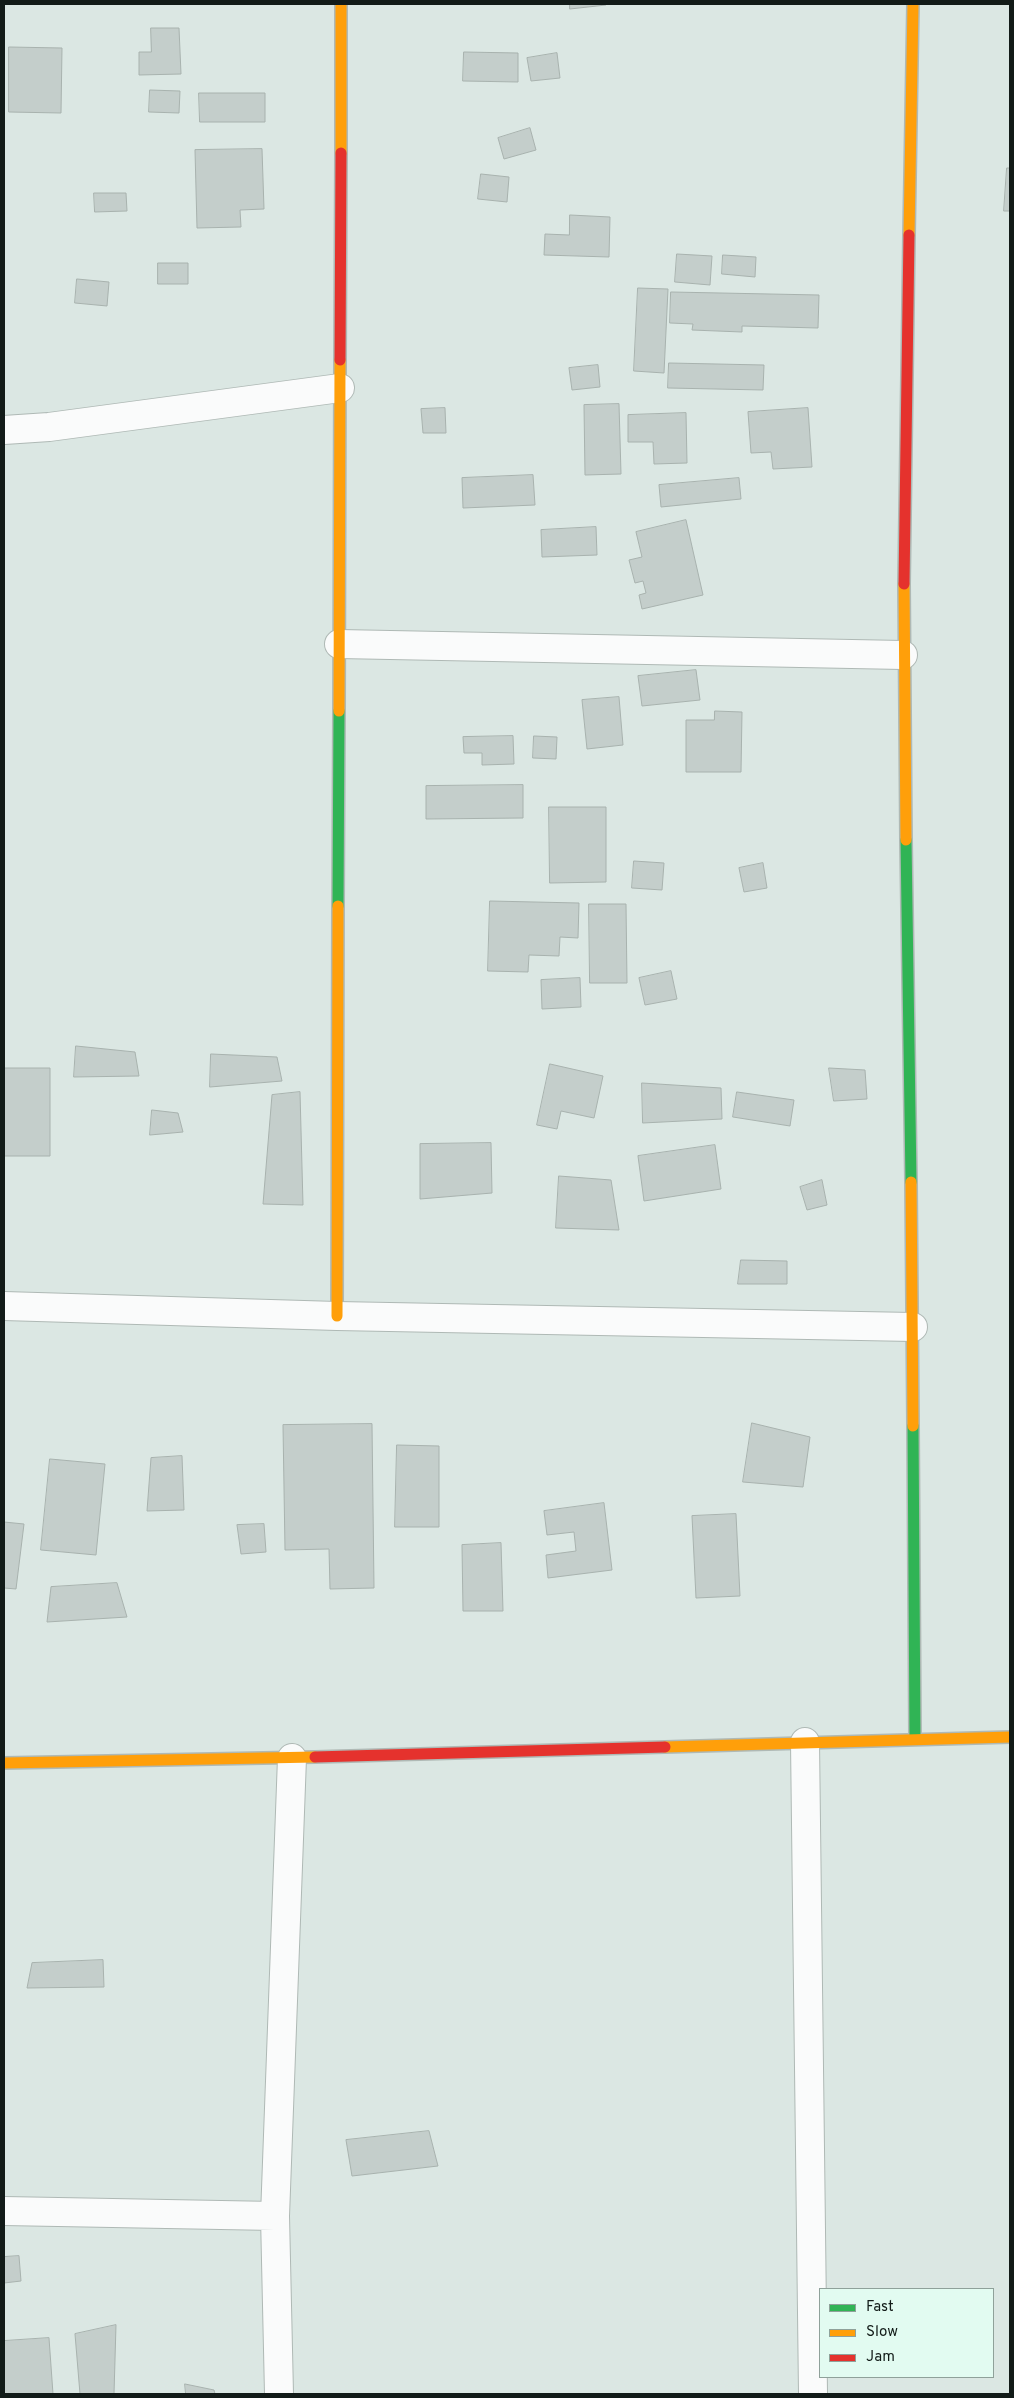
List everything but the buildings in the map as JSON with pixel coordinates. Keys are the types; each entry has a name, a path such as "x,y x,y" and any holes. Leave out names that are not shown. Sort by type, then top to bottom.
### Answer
{"street":[{"path":"337,1316 341,4"},
{"path":"913,4 903,655 913,1327 915,1738"},
{"path":"4,430 49,427 340,388"},
{"path":"339,644 903,655"},
{"path":"4,1306 337,1316 913,1327"},
{"path":"4,1763 292,1758 915,1738 1010,1738"},
{"path":"805,1742 813,2394"},
{"path":"279,2394 275,2216 292,1758"},
{"path":"4,2211 275,2216"}],"traffic: fast":[{"path":"338,906 339,711"},
{"path":"906,840 911,1182"},
{"path":"913,1426 915,1738"}],"traffic: slow":[{"path":"341,4 341,153"},
{"path":"909,235 913,4"},
{"path":"339,711 340,360"},
{"path":"904,584 906,840"},
{"path":"337,1316 338,906"},
{"path":"911,1182 913,1426"},
{"path":"665,1747 1010,1737"},
{"path":"4,1763 315,1757"}],"traffic: jam":[{"path":"340,360 341,153"},
{"path":"904,584 909,235"},
{"path":"315,1757 665,1747"}]}
